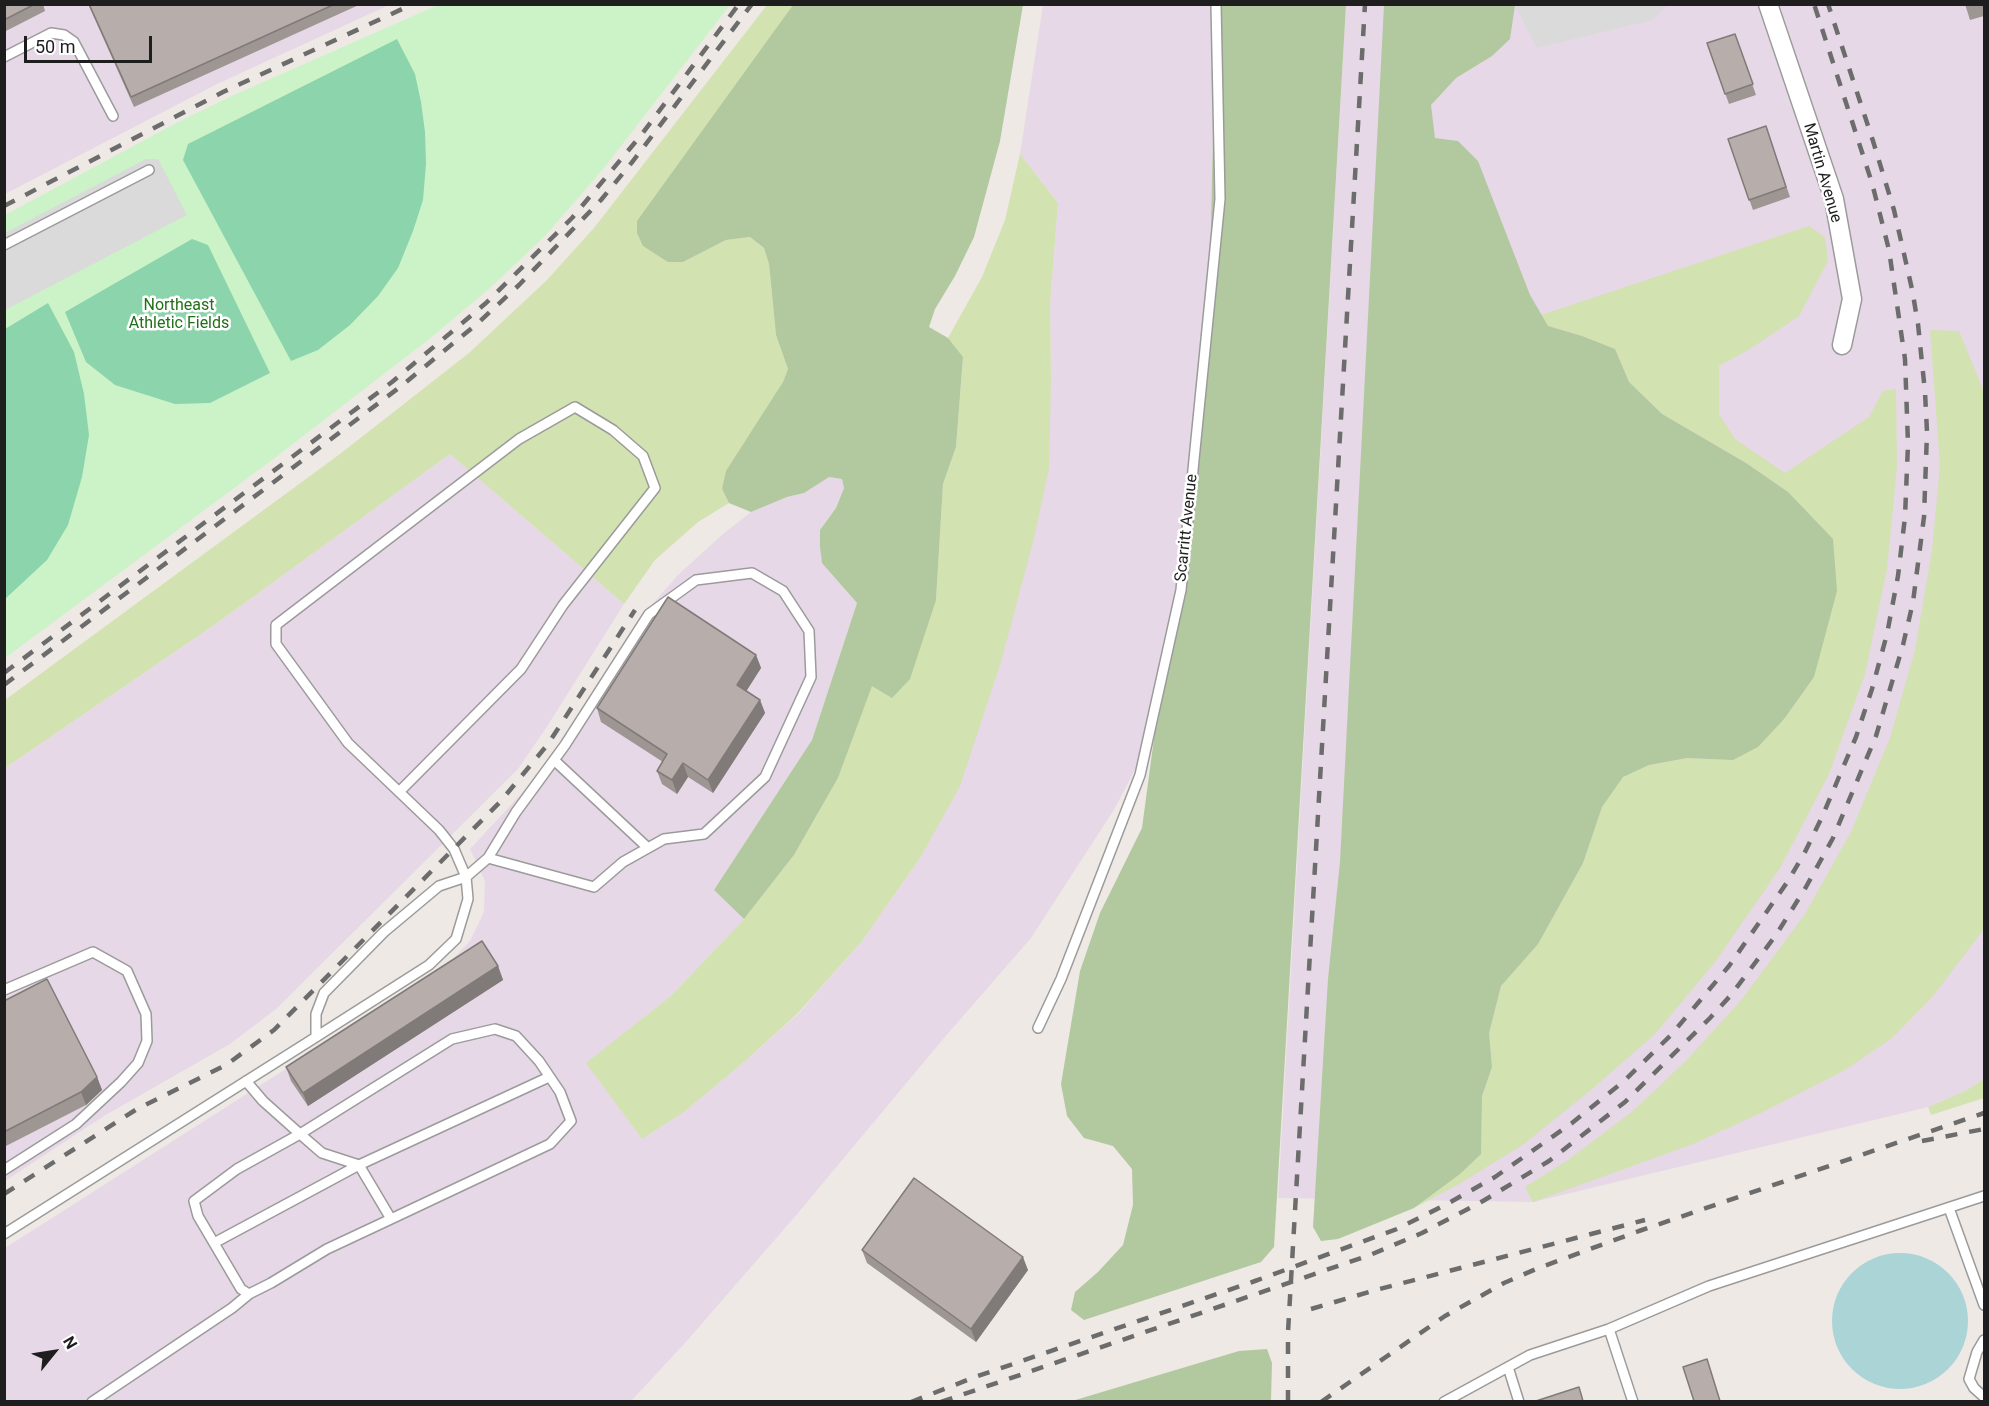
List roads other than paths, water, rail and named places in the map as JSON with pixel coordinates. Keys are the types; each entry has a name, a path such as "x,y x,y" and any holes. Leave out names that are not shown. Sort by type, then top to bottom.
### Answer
{"street":[{"name":"Martin Avenue","path":"1768,4 1834,199 1852,299 1842,345"}],"lane":[{"name":"Scarritt Avenue","path":"1038,1028 1061,979 1140,775 1181,590 1220,199 1216,4"},
{"path":"4,57 51,33 64,35 74,42 113,116"},
{"path":"4,245 149,170"},
{"path":"4,1234 429,965 456,939 468,899 465,877 454,849 439,830 399,792 348,743 276,644 276,625 519,439 575,407 613,430 643,456 655,488 564,605 521,669 399,792"},
{"path":"316,1036 315,1014 324,993 384,932 439,886 465,877 488,858 516,812 554,760 649,614 696,580 752,573 783,591 809,631 811,677 765,777 704,834 664,839 622,862 594,887 488,858"},
{"path":"554,760 648,848"},
{"path":"4,990 93,952 127,970 146,1014 147,1041 138,1063 122,1083 76,1124 4,1170"},
{"path":"92,1401 232,1308 249,1294 327,1249 550,1144 571,1121 560,1092 539,1060 516,1036 495,1029 452,1039 300,1134 237,1169 194,1201 198,1216 241,1289 249,1294"},
{"path":"214,1243 359,1164 549,1077"},
{"path":"246,1081 263,1101 322,1154 359,1164 391,1219"},
{"path":"1444,1401 1530,1355 1609,1329 1709,1286 1984,1197"},
{"path":"1949,1208 1984,1305"},
{"path":"1609,1329 1633,1401"},
{"path":"1984,1340 1977,1352 1969,1379 1974,1388 1984,1397"},
{"path":"1508,1367 1519,1401"}],"water":[{"path":"1900,1253 1926,1258 1938,1264 1948,1273 1957,1283 1963,1295 1968,1321 1963,1347 1957,1359 1948,1369 1938,1378 1926,1384 1900,1389 1874,1384 1862,1378 1852,1369 1843,1359 1837,1347 1832,1321 1837,1295 1843,1283 1852,1273 1862,1264 1874,1258"}],"railway":[{"path":"4,206 223,92 413,4"},
{"path":"4,673 392,382 486,303 572,218 642,134 739,4"},
{"path":"4,685 400,387 478,323 519,285 601,200 752,4"},
{"path":"1288,1402 1288,1332 1365,4"},
{"path":"911,1402 975,1377 1255,1281 1397,1229 1495,1177 1572,1123 1624,1081 1671,1035 1729,966 1788,881 1822,817 1856,737 1872,689 1887,634 1898,576 1905,517 1908,444 1905,359 1889,250 1872,183 1814,4"},
{"path":"941,1402 1370,1255 1422,1233 1483,1201 1549,1161 1625,1102 1731,995 1776,935 1833,838 1876,736 1903,645 1913,602 1924,517 1927,432 1925,392 1912,289 1894,210 1828,4"},
{"path":"4,1194 137,1109 226,1065 274,1030 500,802 548,744 635,610"},
{"path":"1321,1402 1445,1316 1504,1283 1536,1269 1639,1231 1984,1113"},
{"path":"1922,1141 1984,1129"},
{"path":"1311,1309 1645,1220"}],"park label":[{"name":"Northeast Athletic Fields","path":"179,315"}]}
